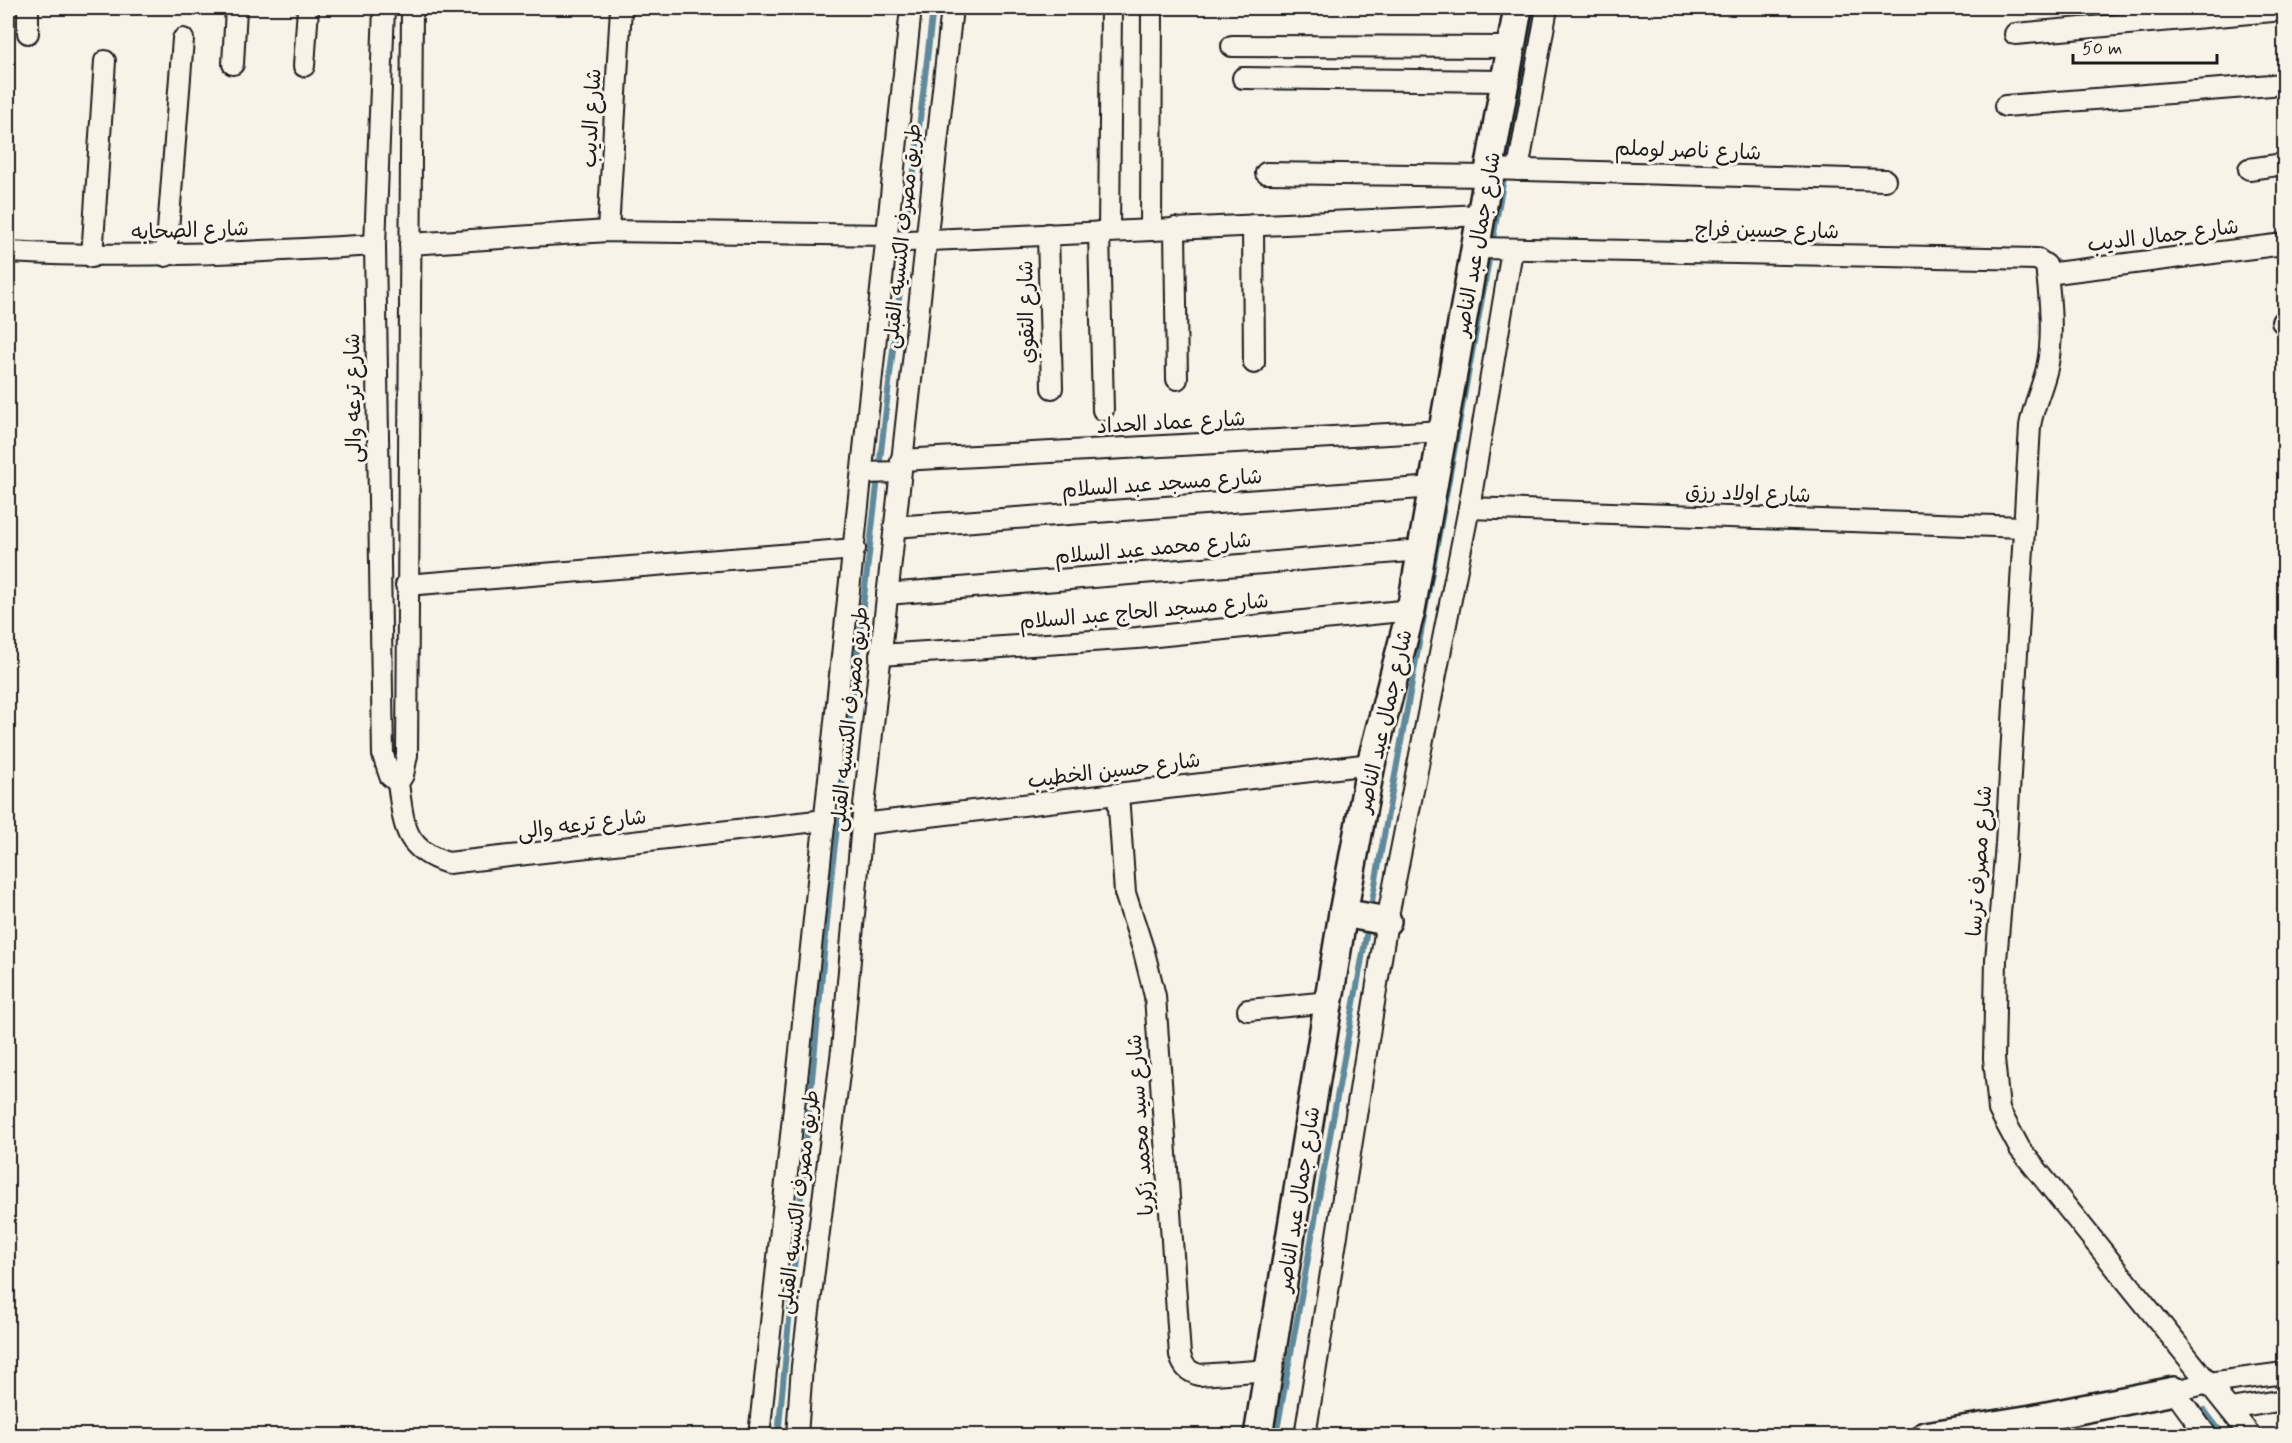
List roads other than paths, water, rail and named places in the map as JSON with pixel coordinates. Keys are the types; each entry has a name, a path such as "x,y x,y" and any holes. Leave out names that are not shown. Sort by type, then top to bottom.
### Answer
{"street":[{"path":"28,8 28,33"},
{"path":"232,64 236,8"},
{"path":"304,66 308,8"},
{"name":"شارع ترعه والى","path":"384,8 375,245 382,755 390,776 398,783"},
{"name":"شارع ترعه والى","path":"412,8 406,585 407,755 403,775 398,783 404,825 413,843 428,857 448,863 825,820"},
{"name":"شارع الديب","path":"608,231 621,8"},
{"name":"طريق مصرف الكنسيه القبلى","path":"759,1436 911,8"},
{"name":"طريق مصرف الكنسيه القبلى","path":"797,1436 802,1366 842,1050 862,824 951,8"},
{"path":"1103,410 1104,232 1111,8"},
{"path":"1151,230 1152,8"},
{"name":"شارع جمال عبد الناصر","path":"1500,171 1504,81 1518,8"},
{"name":"شارع جمال عبد الناصر","path":"1305,1436 1383,920 1469,508 1491,249 1482,215 1500,171 1547,8"},
{"path":"2015,34 2284,10"},
{"path":"166,256 183,39"},
{"path":"1232,46 1510,47"},
{"path":"92,257 105,61"},
{"path":"1243,78 1504,81"},
{"path":"2005,106 2284,84"},
{"path":"378,153 410,151"},
{"path":"2249,169 2284,164"},
{"name":"شارع ناصر لوملم","path":"1266,173 1500,171 1885,180"},
{"path":"410,244 608,231 925,240 1482,215"},
{"path":"1253,225 1254,363"},
{"path":"1175,228 1177,379"},
{"name":"شارع التقوي","path":"1048,234 1052,388"},
{"name":"شارع جمال الديب","path":"2047,274 2284,243"},
{"name":"شارع الصحابه","path":"8,252 92,257 166,256 375,245"},
{"name":"شارع جمال عبد الناصر","path":"1258,1436 1329,1002 1347,913 1371,764 1411,610 1444,431 1491,249"},
{"name":"شارع حسين فراج","path":"1491,249 2037,259 2046,265 2047,274"},
{"name":"شارع مصرف ترسا","path":"2047,274 2049,302 2047,367 2033,404 2030,426 2006,844 1996,960 1994,1058 1999,1110 2020,1149 2251,1436"},
{"name":"شارع عماد الحداد","path":"863,473 901,466 1444,431"},
{"name":"شارع مسجد عبد السلام","path":"894,527 1434,487"},
{"name":"شارع اولاد رزق","path":"1469,508 2024,527"},
{"path":"406,585 855,549"},
{"name":"شارع محمد عبد السلام","path":"887,594 1422,550"},
{"name":"شارع مسجد الحاج عبد السلام","path":"880,655 1137,638 1411,610"},
{"name":"شارع حسين الخطيب","path":"862,824 1371,764"},
{"name":"شارع سيد محمد زكريا","path":"1118,794 1125,893 1155,996 1180,1355 1183,1365 1190,1372 1199,1375 1270,1370"},
{"path":"1347,913 1383,920"},
{"path":"1248,1010 1329,1002"},
{"path":"1925,1436 2032,1419 2209,1383 2284,1373"},
{"path":"2174,1391 2207,1436"},
{"path":"2230,1409 2284,1400"}],"waterway":[{"path":"778,1436 832,870 933,8"},
{"path":"1370,912 1535,8"},
{"path":"1276,1436 1368,925"},
{"path":"2204,1410 2224,1436"}]}
